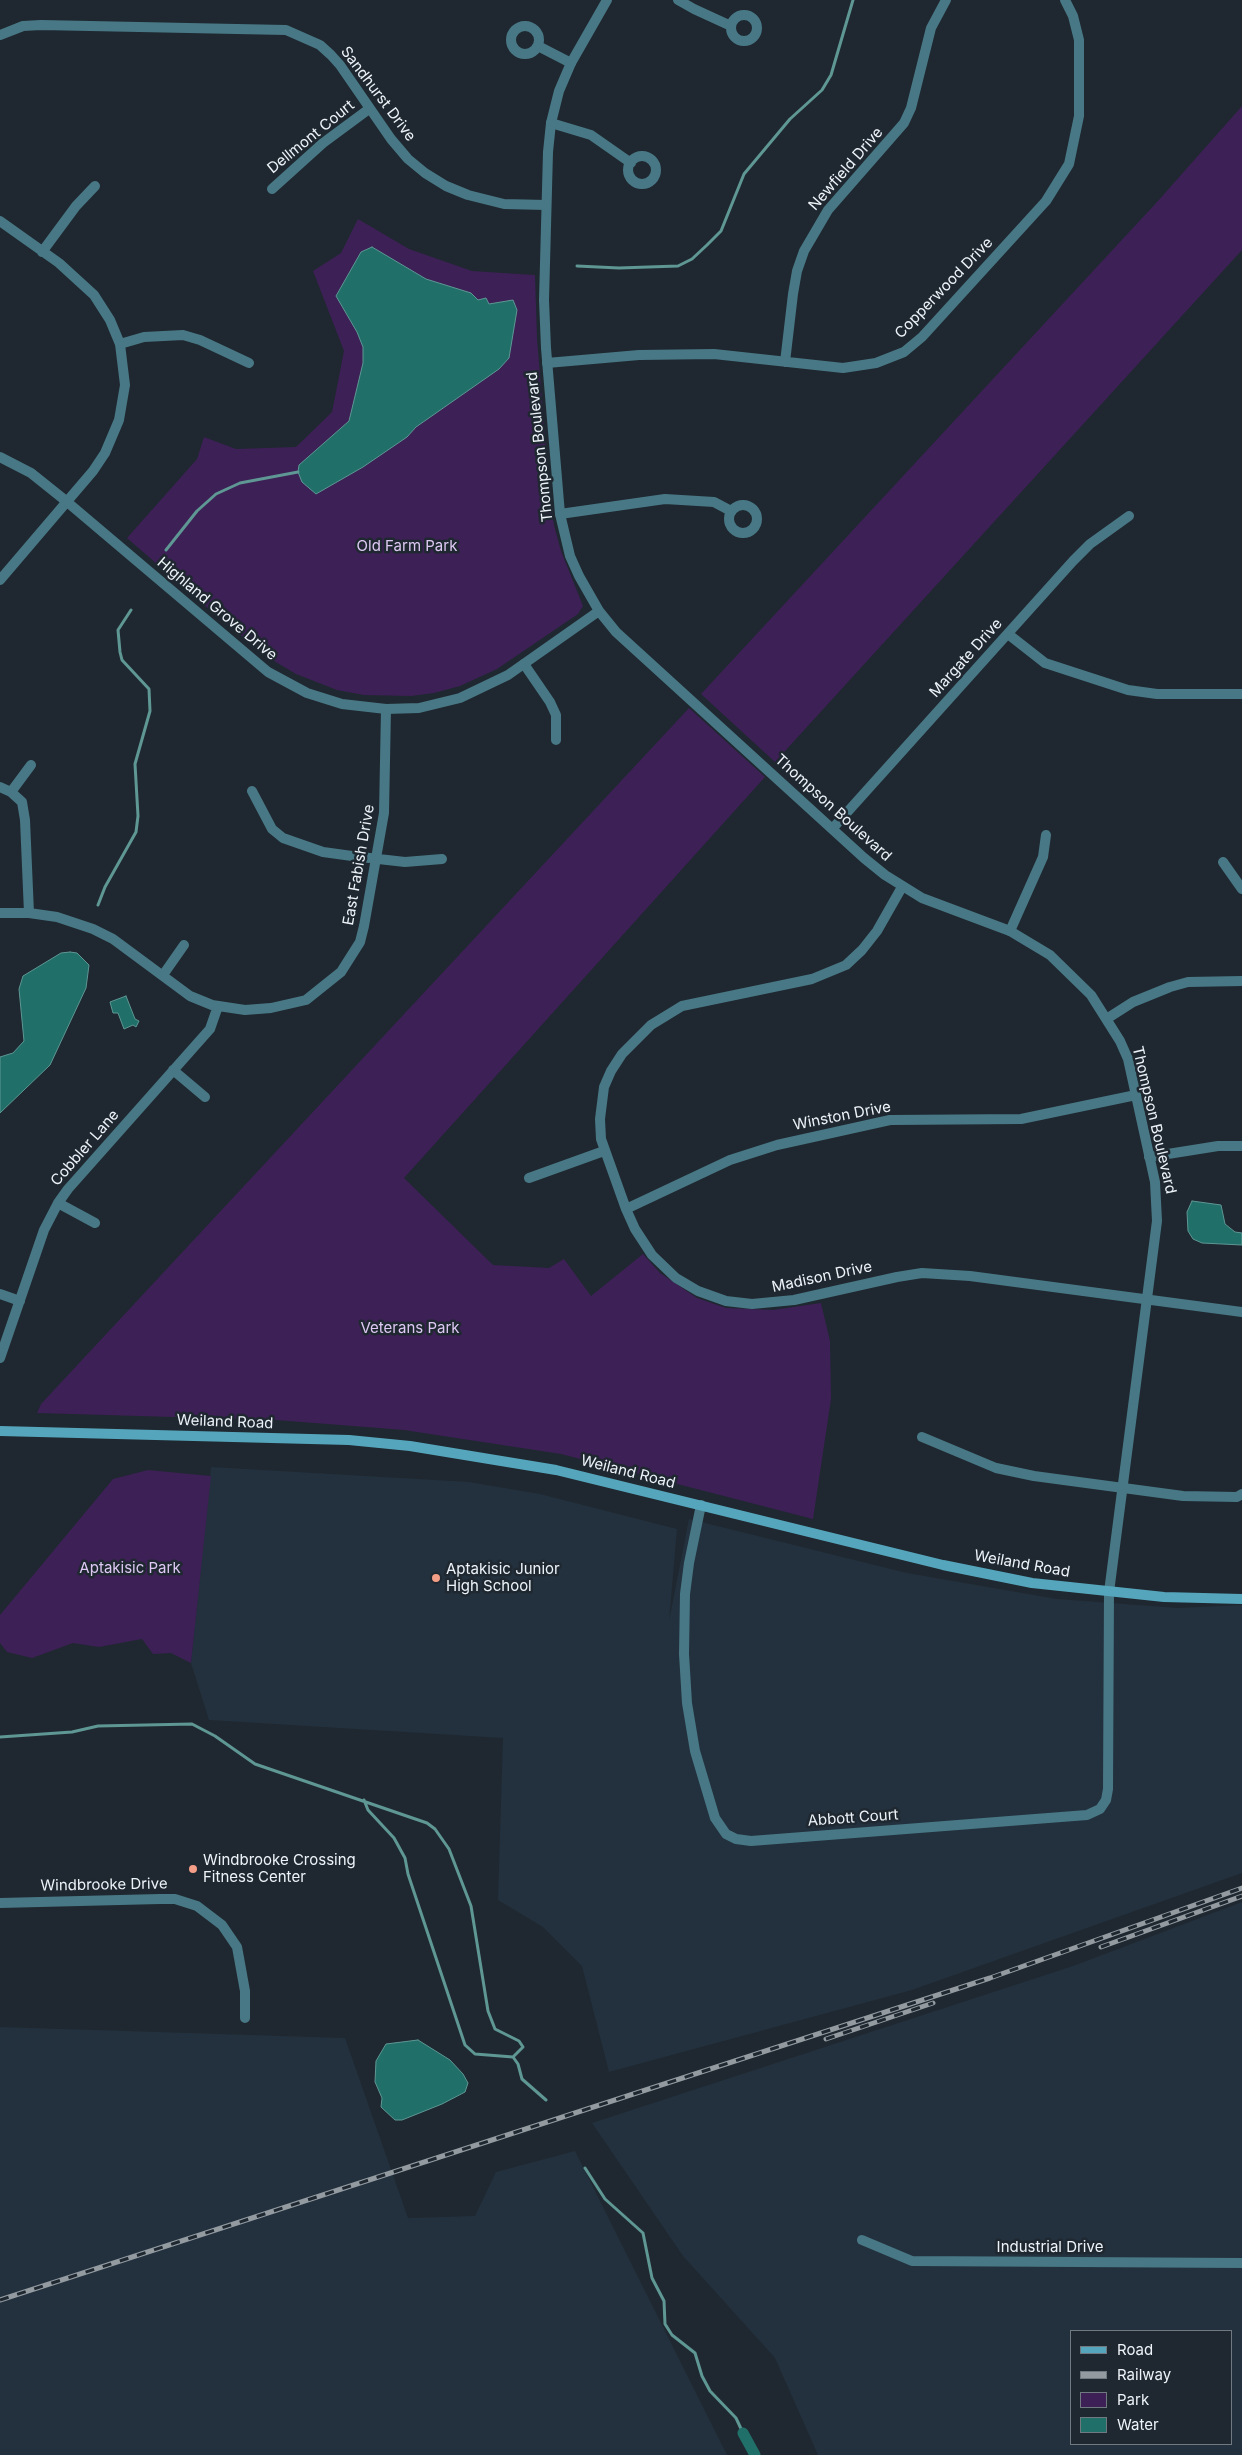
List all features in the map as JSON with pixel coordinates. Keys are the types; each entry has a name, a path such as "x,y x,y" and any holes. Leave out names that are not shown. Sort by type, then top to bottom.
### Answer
{"main road":[{"name":"Weiland Road","path":"0,1431 340,1440 410,1446 556,1470 943,1565 1032,1582 1109,1592 1242,1599"}],"street":[{"name":"Thompson Boulevard","path":"607,0 571,63 560,91 551,123 546,205 544,300 547,363 560,514 570,556 599,611 616,632 864,858 922,898 1010,931 1036,946 1065,967 1091,995 1108,1018 1128,1059 1155,1182 1157,1212 1149,1300 1109,1592"},
{"path":"678,0 694,10 731,26"},
{"name":"Newfield Drive","path":"785,362 797,271 804,251 828,210 904,123 912,108 932,28 946,0"},
{"name":"Copperwood Drive","path":"547,363 673,353 714,354 829,367 858,367 891,359 904,352 922,337 1046,201 1069,164 1079,116 1079,40 1073,16 1066,0"},
{"name":"Sandhurst Drive","path":"0,35 23,26 42,25 286,30 320,45 331,55 340,65 390,139 408,159 446,186 468,195 504,204 546,205"},
{"path":"538,46 571,63"},
{"name":"Dellmont Court","path":"272,189 323,143 369,109"},
{"path":"551,123 591,135 630,163"},
{"path":"42,252 76,206 95,186"},
{"path":"0,221 84,284 94,295 110,320 120,344 124,385 123,403 114,436 93,471 0,580"},
{"path":"120,344 144,337 183,335 200,340 249,362"},
{"name":"Highland Grove Drive","path":"0,457 31,473 66,501 268,672 316,696 359,707 386,709 419,708 460,698 500,680 599,611"},
{"path":"560,514 664,499 714,502 731,511"},
{"name":"Margate Drive","path":"833,828 1084,550 1129,516"},
{"path":"1008,634 1045,663 1128,690 1157,694 1242,694"},
{"path":"524,664 556,715 556,740"},
{"name":"East Fabish Drive","path":"0,913 28,913 74,921 93,929 113,939 190,996 218,1006 245,1010 291,1005 306,1000 330,983 341,972 360,942 384,813 386,709"},
{"path":"11,792 30,765"},
{"path":"0,787 11,792 22,802 25,820 28,913"},
{"path":"252,792 272,829 283,838 323,852 405,862 442,860"},
{"path":"1010,931 1042,857 1046,834"},
{"path":"1223,862 1242,889"},
{"name":"Madison Drive","path":"902,886 877,931 862,950 846,965 812,978 682,1006 663,1016 638,1036 622,1054 611,1071 604,1087 600,1119 604,1151 635,1229 662,1266 698,1291 726,1301 752,1304 781,1302 922,1274 970,1276 1242,1312"},
{"path":"163,975 184,945"},
{"path":"1108,1018 1133,1002 1170,986 1188,982 1242,981"},
{"name":"Cobbler Lane","path":"0,1358 44,1230 58,1203 68,1189 210,1029 218,1006"},
{"path":"173,1070 205,1097"},
{"name":"Winston Drive","path":"626,1209 730,1160 752,1152 796,1141 890,1120 1021,1119 1136,1095"},
{"path":"1149,1157 1176,1150 1242,1146"},
{"path":"529,1178 604,1151"},
{"path":"58,1203 95,1223"},
{"path":"0,1294 20,1301"},
{"path":"922,1437 996,1468 1034,1476 1183,1496 1237,1497 1242,1494"},
{"name":"Abbott Court","path":"701,1506 685,1594 684,1654 687,1703 695,1752 715,1818 726,1834 736,1839 759,1840 1087,1815 1100,1809 1106,1800 1108,1789 1109,1592"},
{"name":"Windbrooke Drive","path":"0,1902 175,1899 197,1906 222,1925 237,1947 245,1991 245,2018"},
{"name":"Industrial Drive","path":"862,2240 912,2261 1242,2263"}],"shaded area":[{"path":"211,1467 469,1482 540,1494 677,1529 669,1621 689,1519 907,1573 1057,1599 1178,1608 1242,1605 1242,1873 912,1990 609,2072 582,1966 543,1927 498,1900 503,1738 209,1720 191,1663"},
{"path":"1242,1902 1242,2455 818,2455 775,2358 683,2256 592,2123 1073,1966"},
{"path":"0,2027 345,2038 408,2218 475,2216 496,2172 575,2151 727,2455 0,2455"}],"green space":[{"path":"1242,106 1242,250 775,762 701,694 1157,202"},
{"name":"Old Farm Park","path":"358,219 409,249 472,271 535,275 537,338 550,500 561,551 583,606 578,614 497,669 460,686 434,693 411,696 364,695 337,690 296,674 274,661 219,618 127,538 197,459 204,437 236,449 296,447 332,412 344,351 313,271 341,253"},
{"name":"Veterans Park","path":"689,708 765,777 404,1178 493,1265 549,1268 564,1259 591,1296 643,1254 660,1273 697,1298 726,1308 773,1310 821,1303 830,1341 831,1399 813,1519 561,1454 404,1430 276,1420 37,1413 41,1404"},
{"name":"Aptakisic Park","path":"148,1470 211,1476 191,1663 171,1653 153,1654 142,1639 99,1647 73,1643 32,1658 7,1652 0,1643 0,1615 113,1479"}],"water":[{"path":"372,247 426,279 471,293 478,300 486,298 489,304 513,300 517,310 509,358 499,369 416,427 407,437 363,467 316,494 302,482 298,472 299,465 349,421 363,363 363,347 357,332 336,296 361,252"},
{"path":"61,953 77,953 89,965 86,988 50,1065 0,1113 0,1057 13,1053 24,1041 19,989 23,976"},
{"path":"126,996 135,1019 139,1021 136,1027 133,1025 124,1029 118,1013 113,1013 110,1002"},
{"path":"1192,1201 1221,1205 1225,1224 1235,1232 1242,1233 1242,1245 1202,1243 1193,1239 1188,1231 1187,1212"},
{"path":"418,2040 450,2060 463,2074 468,2083 465,2092 442,2104 402,2120 395,2120 381,2107 382,2098 375,2082 376,2061 386,2044"}],"waterway":[{"path":"577,266 619,268 678,266 692,259 707,245 721,231 744,174 790,119 822,90 831,75 853,0"},
{"path":"166,550 197,511 216,494 240,483 298,472"},
{"path":"98,905 105,887 136,832 138,816 135,764 150,711 149,689 122,660 120,652 118,630 131,610"},
{"path":"0,1737 72,1732 98,1726 192,1724 215,1736 255,1764 427,1823 435,1829 449,1849 471,1906 488,2011 495,2029 519,2041 523,2047 513,2057 518,2064 522,2079 546,2100"},
{"path":"364,1800 368,1810 394,1838 405,1858 408,1874 465,2045 475,2054 513,2057"},
{"path":"585,2168 605,2199 643,2233 652,2278 664,2301 665,2324 672,2335 695,2353 702,2376 710,2391 736,2418 743,2433"},
{"path":"743,2433 755,2455"}],"railway":[{"path":"0,2300 990,1978 1242,1888"},
{"path":"1101,1947 1242,1896"},
{"path":"826,2039 933,2003"}],"place":[{"name":"Aptakisic Junior High School","path":"436,1578"},
{"name":"Windbrooke Crossing Fitness Center","path":"193,1869"}]}
